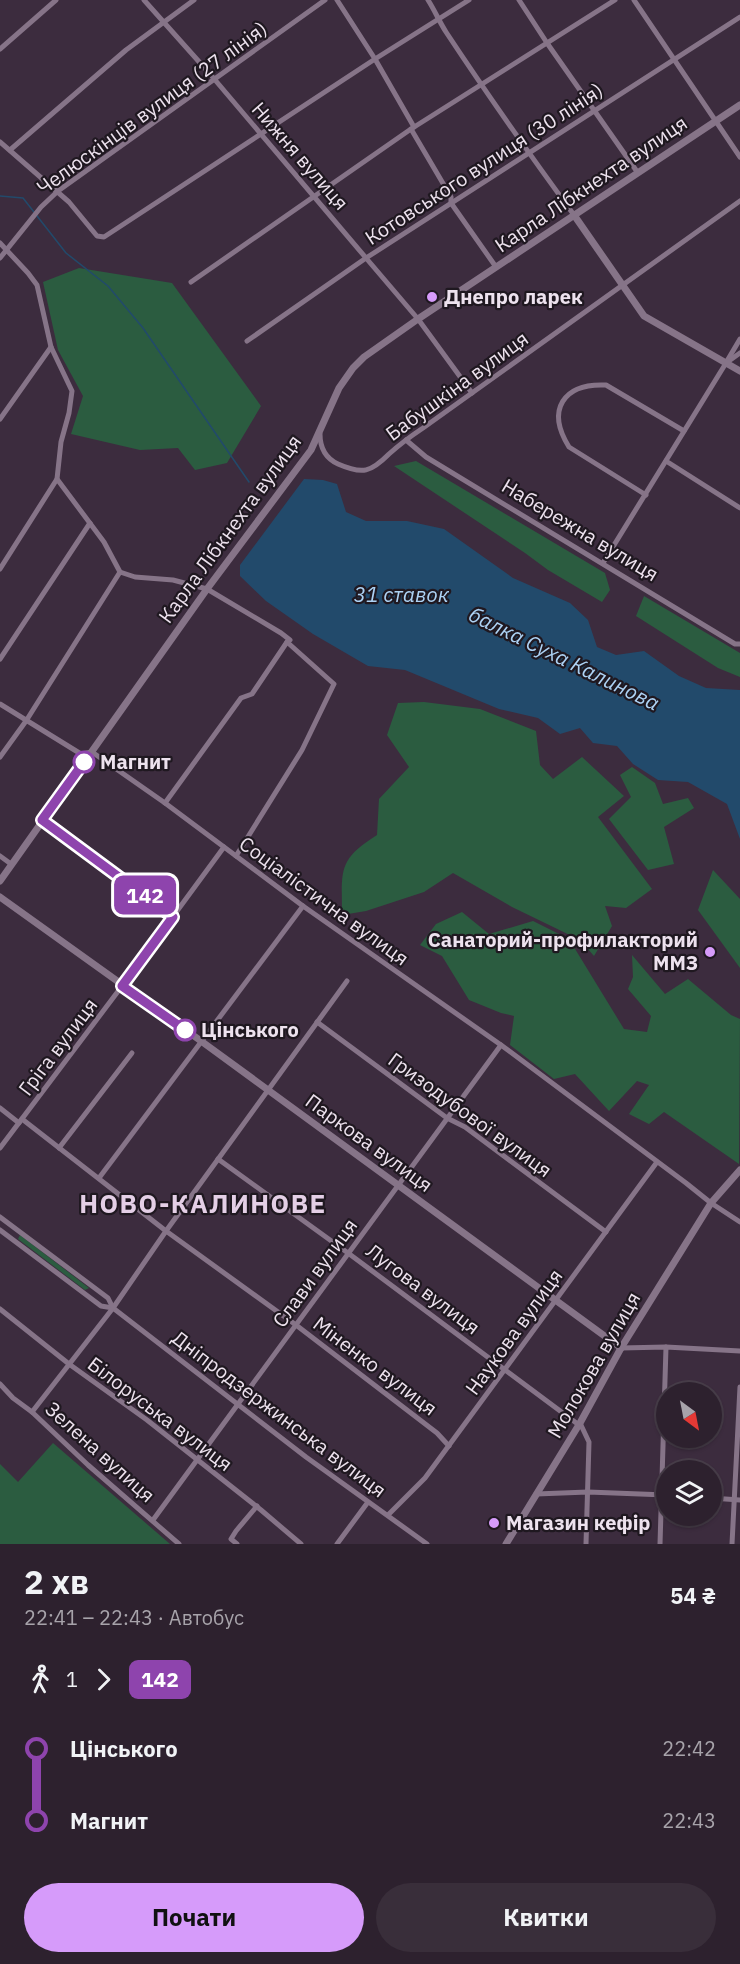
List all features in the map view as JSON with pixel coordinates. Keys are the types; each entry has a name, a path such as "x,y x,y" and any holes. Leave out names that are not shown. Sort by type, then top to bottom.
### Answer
{"street":[{"path":"0,49 56,0"},
{"name":"Нижня вулиця","path":"144,0 418,319 472,393"},
{"path":"10,150 126,50 194,0"},
{"name":"Челюскінців вулиця (27 лiнiя)","path":"0,258 41,207 58,191 325,0"},
{"path":"337,0 375,59 451,197 451,203 496,267"},
{"path":"428,0 482,85 644,316 740,371"},
{"path":"0,142 58,191 97,236 104,237 469,0"},
{"path":"519,0 638,172"},
{"path":"191,282 413,128 615,0"},
{"path":"634,0 740,158"},
{"name":"Котовського вулиця (30 лiнiя)","path":"247,341 366,258 740,17"},
{"name":"Карла Лібкнехта вулиця","path":"0,881 207,589 311,450 339,388 353,368 364,357 418,319 740,105"},
{"name":"Бабушкіна вулиця","path":"320,432 320,445 330,459 337,464 361,471 375,468 406,440 740,201"},
{"path":"0,243 37,285 51,346 72,391 61,442 57,479 0,569"},
{"path":"603,563 740,339"},
{"path":"0,419 51,346"},
{"path":"726,363 740,353"},
{"path":"646,495 569,447 558,423 558,411 563,400 582,387 594,384 606,385 684,430"},
{"name":"Набережна вулиця","path":"406,440 426,457 735,644 740,644"},
{"path":"666,461 740,508"},
{"path":"57,479 104,542 120,572 135,577 173,580 207,589 290,640 252,694 241,698 165,803"},
{"path":"0,659 90,522"},
{"path":"0,757 26,721 120,572"},
{"path":"236,856 302,750 334,684 287,642"},
{"name":"Соціалістична вулиця","path":"0,704 81,754 92,752 165,803 303,906 501,1045 711,1203 740,1222"},
{"path":"42,820 173,917"},
{"name":"Гріга вулиця","path":"0,1148 224,847"},
{"path":"0,856 11,864"},
{"name":"Паркова вулиця","path":"0,897 621,1348"},
{"path":"99,1178 303,906"},
{"path":"32,1412 113,1308 347,981"},
{"name":"Гризодубової вулиця","path":"316,1022 447,1118 465,1127 606,1232"},
{"name":"Слави вулиця","path":"153,1520 195,1459 501,1045"},
{"path":"59,1149 132,1053"},
{"name":"Міненко вулиця","path":"0,1108 99,1178 166,1231 296,1325 437,1433 449,1446"},
{"name":"Лугова вулиця","path":"218,1159 580,1424"},
{"name":"Наукова вулиця","path":"388,1515 425,1478 657,1162"},
{"path":"711,1203 740,1170"},
{"name":"Молокова вулиця","path":"506,1544 580,1424 621,1348 711,1203"},
{"name":"Дніпродзержинська вулиця","path":"0,1217 108,1298 113,1308 237,1403 427,1544"},
{"name":"Дніпродзержинська вулиця","path":"0,1230 101,1306 113,1308"},
{"name":"Білоруська вулиця","path":"0,1309 69,1364 147,1420 257,1506 301,1544"},
{"path":"664,1460 666,1347"},
{"path":"621,1348 666,1347 740,1351"},
{"name":"Зелена вулиця","path":"0,1384 179,1544"},
{"path":"732,1544 737,1500 740,1387"},
{"path":"580,1424 589,1442 586,1544"},
{"path":"536,1494 588,1492 656,1494"},
{"path":"722,1499 737,1500"},
{"path":"338,1544 368,1502"},
{"path":"237,1544 231,1539 257,1506"},
{"path":"660,1544 661,1526"}],"green space":[{"path":"79,268 172,283 261,406 227,463 195,470 178,448 140,450 71,434 83,396 58,350 43,282"},
{"path":"416,461 605,573 610,590 602,602 548,570 394,466"},
{"path":"644,596 740,653 740,677 718,668 636,616"},
{"path":"424,702 480,709 536,731 540,765 553,779 582,757 624,796 598,817 652,889 626,908 605,906 612,926 594,956 580,940 512,907 453,873 424,892 366,911 342,915 344,868 355,852 377,835 379,799 409,767 387,735 398,703"},
{"path":"632,767 655,783 663,804 688,798 694,808 664,827 674,864 648,870 609,819 631,797 620,775"},
{"path":"713,870 740,899 740,968 698,910"},
{"path":"462,912 489,934 533,921 569,939 624,1029 647,1032 651,1016 628,989 633,977 632,955 665,994 688,979 731,1015 740,1019 739,1164 664,1112 649,1124 629,1114 649,1085 637,1081 609,1111 575,1074 554,1079 510,1045 514,1016 469,1000 442,956 420,945 436,924"},
{"path":"20,1235 89,1288 85,1290 18,1239"},
{"path":"53,1443 170,1544 0,1544 0,1464 18,1482"}],"water":[{"name":"31 ставок","path":"304,479 323,480 337,484 346,512 366,521 407,521 444,529 513,578 570,603 588,620 597,647 616,655 644,651 679,676 706,688 740,690 740,839 727,804 688,782 658,780 633,764 617,746 593,743 580,728 560,734 538,718 499,709 405,670 368,666 313,634 266,601 240,576 240,565"}],"waterway":[{"name":"балка Суха Калинова","path":"0,196 23,198 66,253 108,286 143,328 249,482"}],"bus line":[{"name":"142","path":"84,762 42,820 173,917 122,986 185,1030"}],"place":[{"name":"Днепро ларек","path":"432,297"},
{"name":"Магнит","path":"84,762"},
{"name":"Санаторий-профилакторий ММЗ","path":"710,952"},
{"name":"Цінського","path":"185,1030"},
{"name":"Магазин кефір","path":"494,1523"}],"district":[{"name":"НОВО-КАЛИНОВЕ","path":"203,1204"}]}
